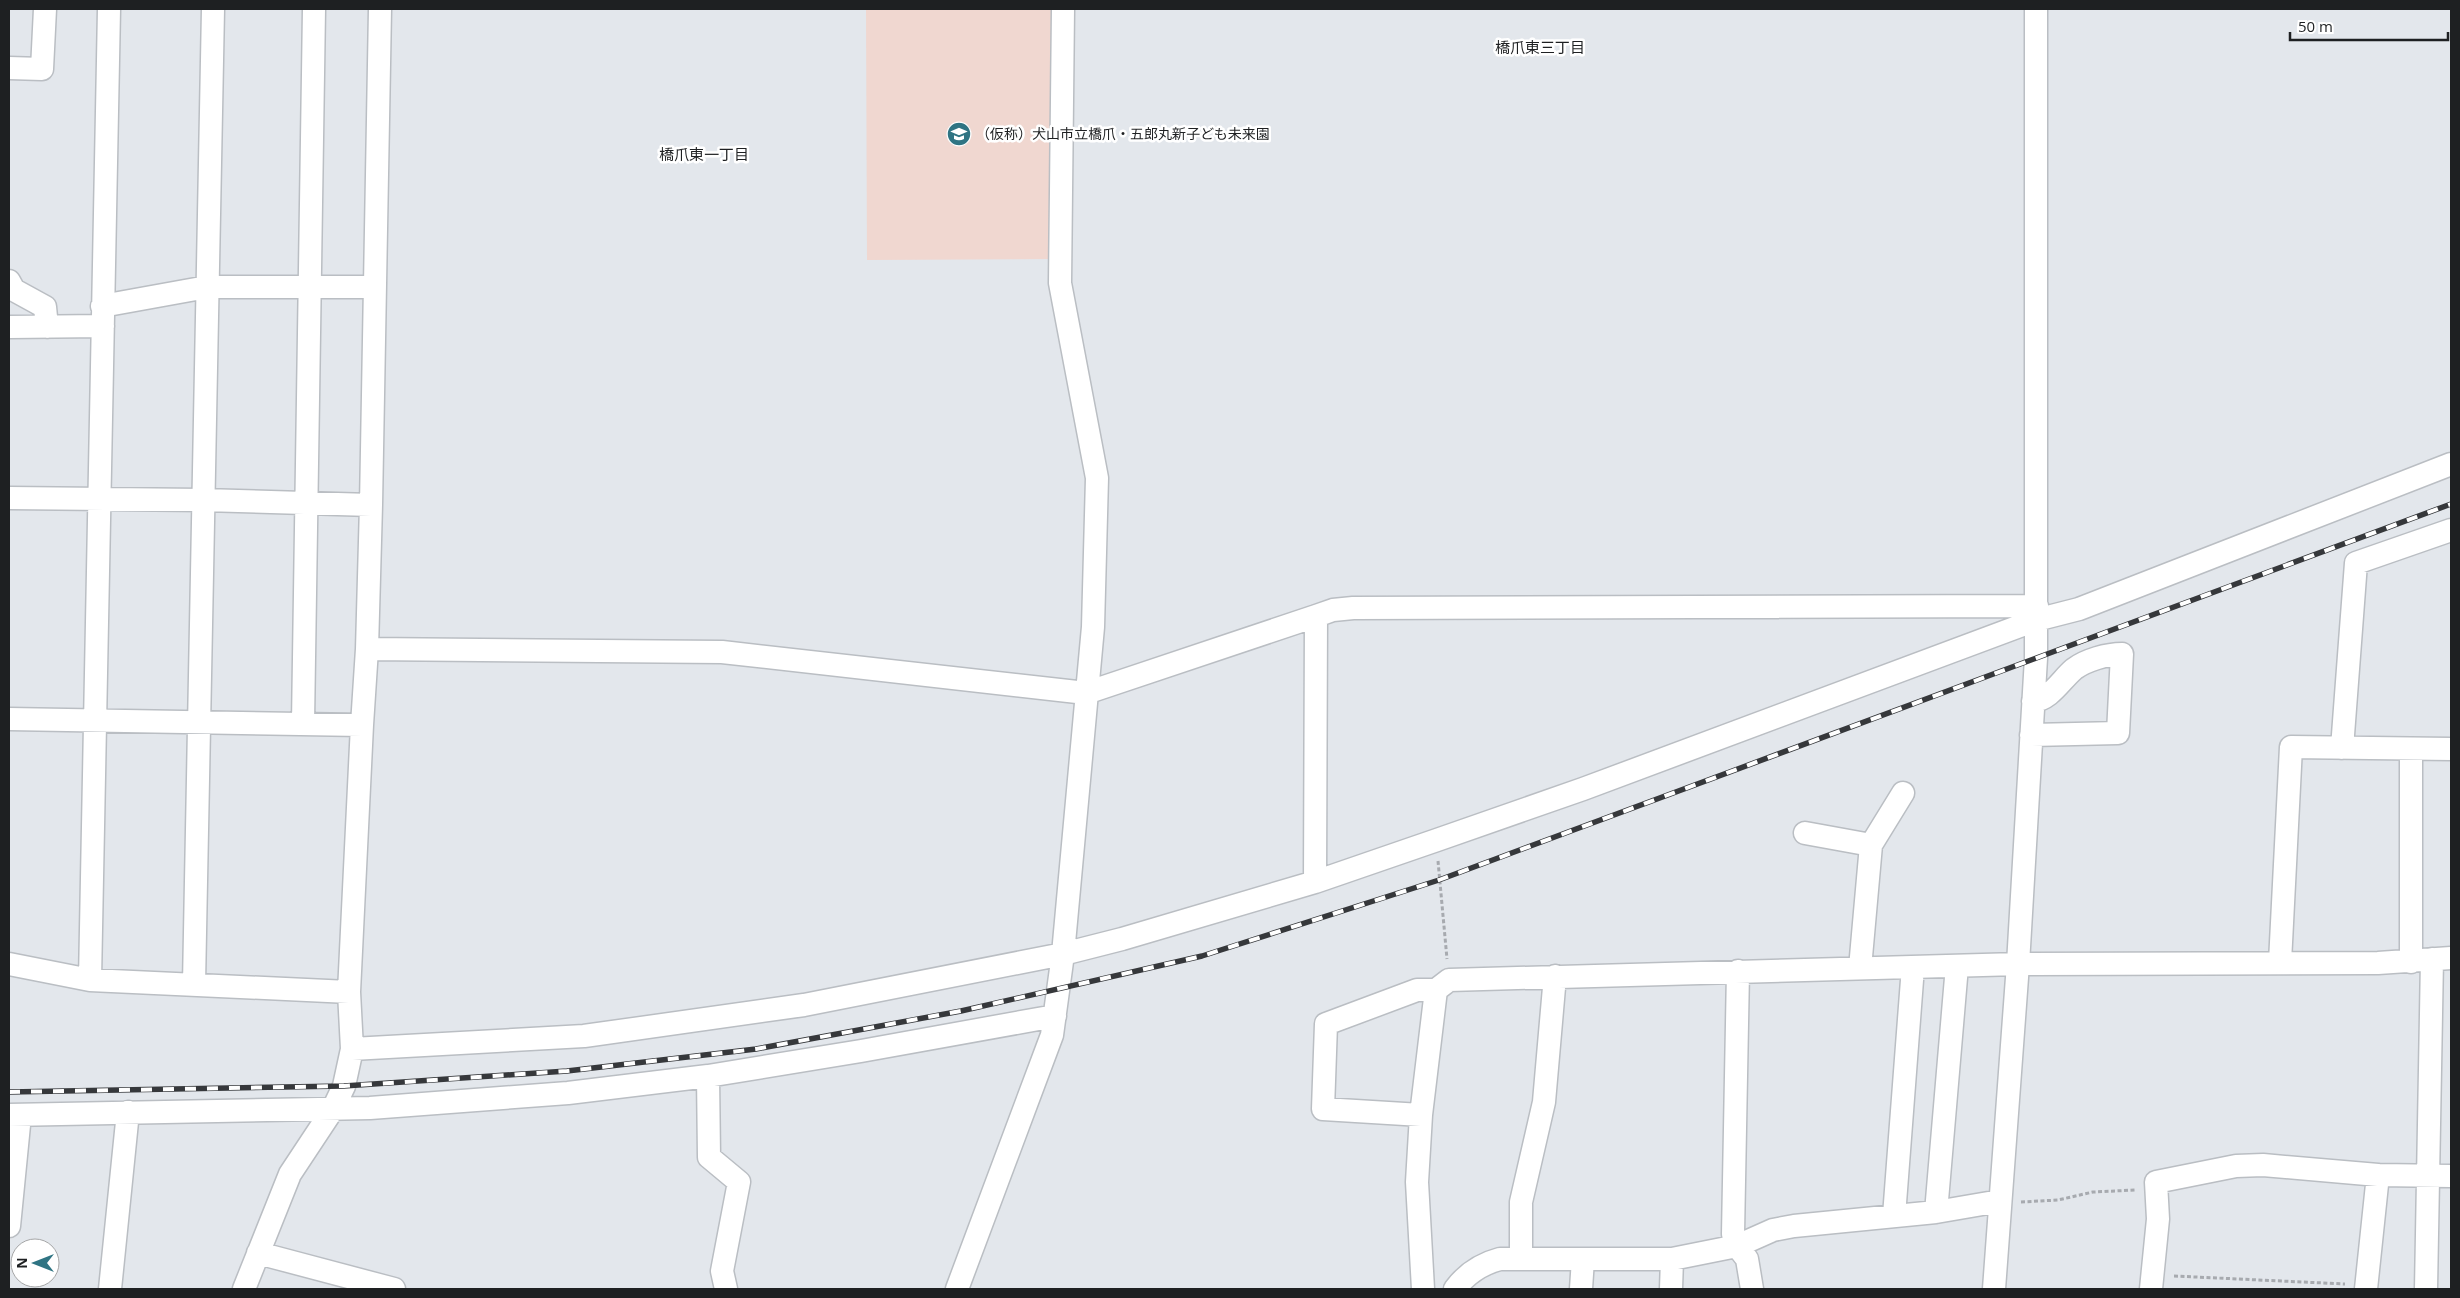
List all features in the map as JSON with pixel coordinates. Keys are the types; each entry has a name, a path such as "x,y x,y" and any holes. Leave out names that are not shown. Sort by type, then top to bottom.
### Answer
{"street":[{"path":"9,68 42,69 45,9"},
{"path":"90,980 108,9"},
{"path":"194,984 213,9"},
{"path":"303,723 314,9"},
{"path":"244,1289 290,1174 333,1109 344,1086 352,1049 349,992 367,649 380,9"},
{"path":"957,1289 1052,1035 1063,954 1093,627 1096,478 1060,283 1063,9"},
{"path":"1994,1289 2018,964 2036,658 2036,9"},
{"path":"9,281 14,290 44,307 47,327"},
{"path":"9,327 47,327 102,316 207,287 375,287"},
{"path":"367,649 722,652 1086,692 1333,610 1353,608 2037,613 2079,609 2451,464"},
{"path":"9,498 203,500 371,505"},
{"path":"2342,748 2356,564 2451,530"},
{"path":"352,1049 584,1036 804,1005 1063,954 1122,939 1314,882 1583,789 2037,613"},
{"path":"1314,882 1316,616"},
{"path":"2031,736 2118,733 2122,654 2109,654 2076,668 2041,700 2032,701"},
{"path":"9,719 362,725"},
{"path":"2280,962 2291,747 2451,749"},
{"path":"2411,750 2432,959 2426,1289"},
{"path":"1860,968 1871,845 1903,793"},
{"path":"1805,833 1871,845"},
{"path":"1421,1116 1323,1109 1326,1024 1417,990 1442,985 1555,976 2018,964 2432,959"},
{"path":"9,964 90,980 349,992"},
{"path":"1936,1212 1957,966"},
{"path":"1894,1216 1913,967"},
{"path":"1738,971 1733,1234 1737,1246 1747,1259 1752,1289"},
{"path":"1521,1258 1521,1202 1544,1102 1555,976"},
{"path":"1422,1289 1417,1182 1421,1116 1442,985"},
{"path":"9,1226 15,1115 333,1109 568,1093 708,1076 1055,1016"},
{"path":"708,1076 709,1157 739,1182 722,1272 726,1289"},
{"path":"110,1289 128,1112"},
{"path":"2152,1282 2158,1218 2156,1182 2236,1166 2287,1165 2378,1175 2451,1176"},
{"path":"2367,1287 2378,1175"},
{"path":"1454,1289 1463,1277 1486,1263 1500,1259 1672,1260 1737,1246 1773,1230 1794,1226 1936,1212 2000,1201"},
{"path":"258,1253 394,1289"},
{"path":"1581,1289 1583,1259"},
{"path":"1671,1289 1672,1260"}],"path":[{"path":"1437,840 1442,985"},
{"path":"2000,1201 2045,1202 2093,1192 2156,1188"},
{"path":"2152,1282 2367,1287"}],"shaded area":[{"name":"（仮称）犬山市立橋爪・五郎丸新子ども未来園","path":"866,9 1051,9 1053,259 867,260"}],"railway":[{"path":"9,1092 344,1086 567,1071 756,1049 961,1011 1202,956 1439,880 2451,504"}],"place":[{"name":"（仮称）犬山市立橋爪・五郎丸新子ども未来園","path":"959,134"}],"district":[{"name":"橋爪東三丁目","path":"1540,48"},
{"name":"橋爪東一丁目","path":"704,155"}]}
